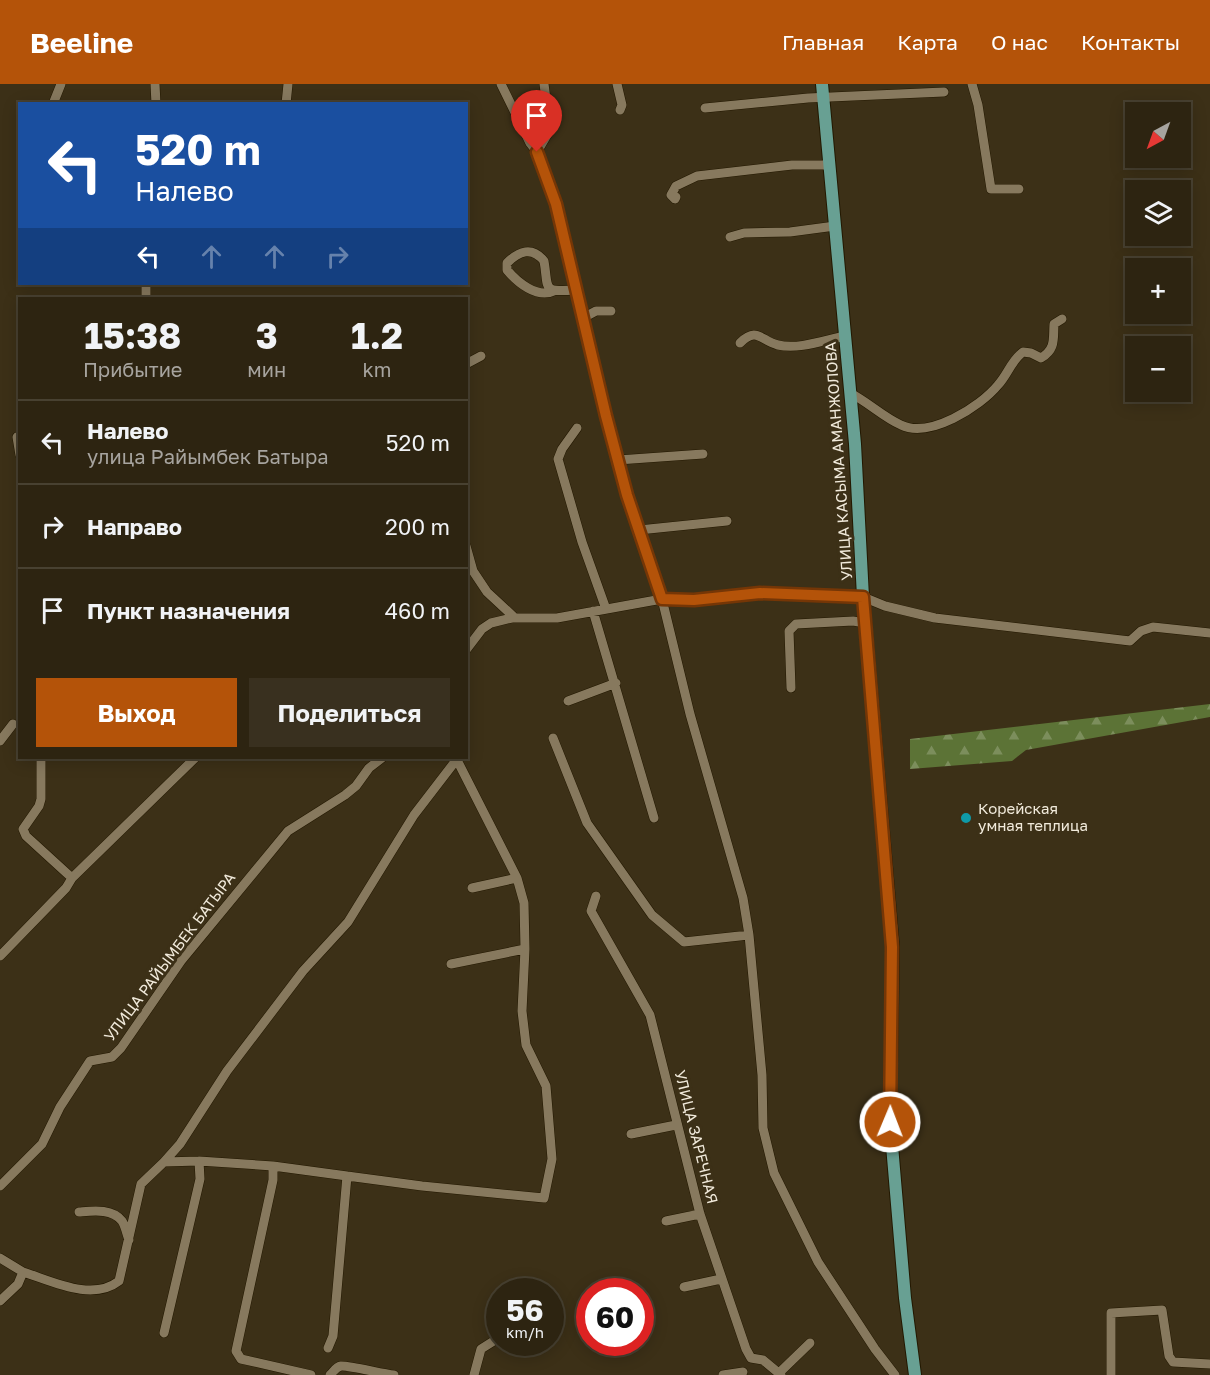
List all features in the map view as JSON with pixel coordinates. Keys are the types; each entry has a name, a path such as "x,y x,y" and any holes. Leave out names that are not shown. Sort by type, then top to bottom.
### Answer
{"main road":[{"name":"УЛИЦА КАСЫМА АМАНЖОЛОВА","path":"822,84 850,393 863,597 892,947 890,1122 905,1298 915,1375"}],"street":[{"path":"54,102 61,84"},
{"path":"155,84 156,102"},
{"path":"286,102 288,84"},
{"path":"501,84 530,143 537,152 556,204 610,435 627,495 662,599 690,714 743,897 749,935 762,1075 764,1128 774,1173 818,1262 875,1349 895,1375"},
{"path":"537,152 550,130 544,84"},
{"path":"617,84 622,105 620,110"},
{"path":"972,84 980,114 991,189 1019,189"},
{"path":"705,108 823,98 944,92"},
{"path":"676,197 675,199 671,195 676,186 697,176 792,165 829,165"},
{"path":"730,237 744,233 790,232 834,226"},
{"path":"554,291 545,284 544,261 536,252 526,251 512,257 507,263 507,270 514,279 527,288 549,294 554,291 576,290"},
{"path":"583,318 596,311 611,311"},
{"path":"850,393 902,426 912,429 946,423 993,391 1012,363 1023,352 1041,358 1045,357 1053,347 1054,324 1062,319"},
{"path":"740,343 747,336 755,334 778,345 796,345 845,336"},
{"path":"468,363 481,356"},
{"path":"577,428 562,449 558,459 582,542 606,609"},
{"path":"17,437 18,443"},
{"path":"618,460 703,454"},
{"path":"639,530 727,521"},
{"path":"468,553 473,571 487,592 515,618"},
{"path":"468,647 477,634 491,623 515,618 557,618 662,599 694,600 760,593 863,597 885,606 935,618 1130,641 1141,631 1153,627 1210,633"},
{"path":"593,611 654,818"},
{"path":"791,688 789,631 796,624 854,621 865,623"},
{"path":"568,701 616,683"},
{"path":"0,741 13,724"},
{"path":"553,738 587,823 652,915 684,942 749,935"},
{"path":"41,759 41,799 39,806 23,829 26,836 72,878"},
{"path":"0,956 66,888 72,878 194,759"},
{"path":"369,768 373,759"},
{"name":"УЛИЦА РАЙЫМБЕК БАТЫРА","path":"0,1186 42,1144 64,1102 90,1061 112,1057 121,1048 182,961 288,831 345,795 356,786 369,768 381,759"},
{"path":"0,1258 23,1272 91,1291 109,1288 119,1281 141,1184 180,1144 227,1071 248,1047 303,971 348,922 414,815 455,759"},
{"path":"164,1162 199,1161 273,1166 422,1186 544,1198 552,1159 546,1086 526,1045 522,1011 525,949 524,903 517,878 457,759"},
{"path":"472,888 517,878"},
{"name":"УЛИЦА ЗАРЕЧНАЯ","path":"596,896 591,911 650,1015 700,1214 721,1279 751,1358"},
{"path":"451,964 525,949"},
{"path":"631,1134 676,1125"},
{"path":"164,1333 200,1179 199,1161"},
{"path":"273,1166 273,1180 236,1351 241,1359 311,1375"},
{"path":"328,1348 333,1336 347,1176"},
{"path":"79,1212 99,1210 112,1215 122,1221 129,1240"},
{"path":"666,1221 700,1214"},
{"path":"0,1301 18,1284 23,1272"},
{"path":"684,1287 721,1279"},
{"path":"1111,1375 1111,1313 1162,1310 1169,1356 1173,1362 1210,1364"},
{"path":"723,1375 742,1373 751,1358 763,1360 780,1374 810,1343"},
{"path":"474,1375 481,1349 486,1346"},
{"path":"330,1375 337,1367 344,1365 394,1375"}],"green space":[{"path":"1210,704 1210,717 1026,750 1012,761 910,769 910,739"}],"place":[{"name":"Корейская умная теплица","path":"966,818"}],"route":[{"path":"537,152 546,171 556,204 610,435 627,495 662,599 694,600 760,593 863,597 892,947 890,1122"}]}
